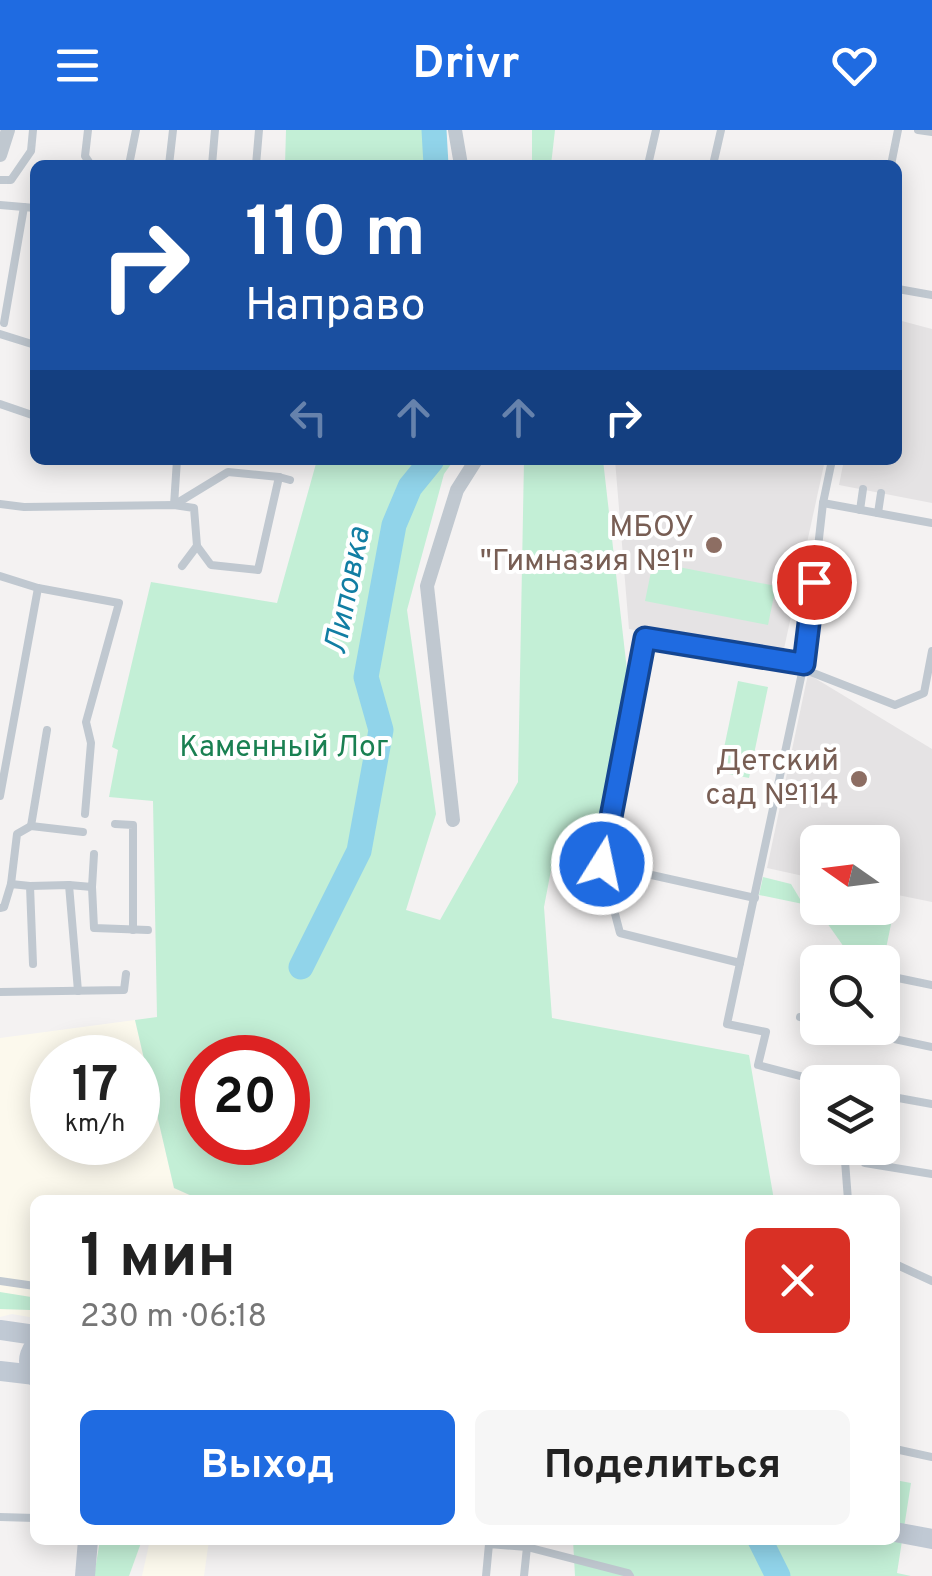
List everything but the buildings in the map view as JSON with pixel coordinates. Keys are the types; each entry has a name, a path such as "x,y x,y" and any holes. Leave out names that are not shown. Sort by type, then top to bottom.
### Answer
{"main road":[{"path":"0,1330 30,1334"},
{"path":"0,1370 30,1374"},
{"path":"84,1576 87,1545"}],"street":[{"path":"0,155 8,130"},
{"path":"455,130 459,160"},
{"path":"453,820 427,586 457,490 473,465"}],"lane":[{"path":"0,180 11,180 31,151 34,130"},
{"path":"88,130 88,160"},
{"path":"130,160 136,130"},
{"path":"170,160 173,130"},
{"path":"212,160 215,130"},
{"path":"256,160 259,130"},
{"path":"649,160 656,130"},
{"path":"715,160 721,130"},
{"path":"892,160 898,130"},
{"path":"918,130 932,132"},
{"path":"0,205 30,208"},
{"path":"4,323 24,208"},
{"path":"902,290 932,294"},
{"path":"0,334 30,343"},
{"path":"0,404 30,414"},
{"path":"174,505 177,465"},
{"path":"800,1076 758,1066 766,1032 727,1024 804,667 831,465"},
{"path":"174,505 228,472 290,480"},
{"path":"0,504 194,508 197,546 212,564 258,570 279,477"},
{"path":"860,510 863,489"},
{"path":"878,513 882,493"},
{"path":"823,503 932,523"},
{"path":"182,566 197,546"},
{"path":"0,576 38,588 119,602 86,722 91,742 84,814"},
{"path":"0,796 38,588"},
{"path":"740,964 620,933 602,864 645,638 804,667 895,705 924,694 932,651"},
{"path":"30,826 47,730"},
{"path":"114,824 132,825 134,930"},
{"path":"0,908 4,907 11,884 17,834 30,826 83,832"},
{"path":"94,854 94,928 148,930"},
{"path":"602,864 755,898"},
{"path":"11,884 92,887"},
{"path":"69,885 78,991"},
{"path":"30,886 33,964"},
{"path":"0,992 124,990 126,974"},
{"path":"900,979 932,986"},
{"path":"900,1040 932,1047"},
{"path":"900,1098 932,1104"},
{"path":"845,1165 848,1195"},
{"path":"877,1165 932,1174"},
{"path":"900,1266 932,1281"},
{"path":"0,1280 30,1285"},
{"path":"900,1450 932,1456"},
{"path":"0,1517 30,1518"},
{"path":"486,1576 488,1545"},
{"path":"501,1545 527,1547 630,1576"},
{"path":"524,1576 527,1547"}],"shaded area":[{"path":"902,321 932,329 932,503 839,485 843,465 902,465"},
{"name":"МБОУ \"Гимназия №1\"","path":"615,465 824,465 782,658 629,629"},
{"name":"Детский сад №114","path":"808,674 932,749 932,902 900,895 900,825 800,825 800,875 767,868"},
{"path":"135,1020 138,1035 30,1035 30,1165 160,1165 160,1128 174,1188 189,1195 30,1195 30,1317 12,1314 0,1317 0,1038"},
{"path":"149,1545 208,1545 204,1576 142,1576"}],"green space":[{"path":"286,130 435,130 448,156 427,160 285,160"},
{"path":"532,130 555,130 552,160 532,160"},
{"name":"Каменный Лог","path":"316,465 450,465 444,474 407,610 436,814 406,910 440,920 518,782 524,465 604,465 628,679 599,834 555,849 544,907 552,1018 749,1055 773,1195 190,1195 174,1188 160,1128 160,1035 138,1035 135,1020 157,1017 153,801 109,797 118,750 112,747 151,582 277,603"},
{"path":"653,562 776,586 768,625 645,601"},
{"path":"738,681 768,687 749,778 719,772"},
{"path":"763,877 791,884 800,903 759,895"},
{"path":"828,925 891,925 887,945 843,945"},
{"path":"0,1292 30,1297 30,1310 0,1309"},
{"path":"900,1481 911,1483 897,1573 911,1576 575,1576 573,1545 900,1545"},
{"path":"99,1545 140,1545 129,1576 94,1576"}],"waterway":[{"name":"Липовка","path":"434,130 436,160"},
{"name":"Липовка","path":"301,967 359,851 381,730 366,677 394,525 410,487 428,465"},
{"name":"Липовка","path":"762,1545 778,1576"}],"place":[{"name":"МБОУ \"Гимназия №1\"","path":"714,545"},
{"name":"Детский сад №114","path":"859,779"}],"route":[{"path":"602,864 645,638 804,664 814,582"}]}
